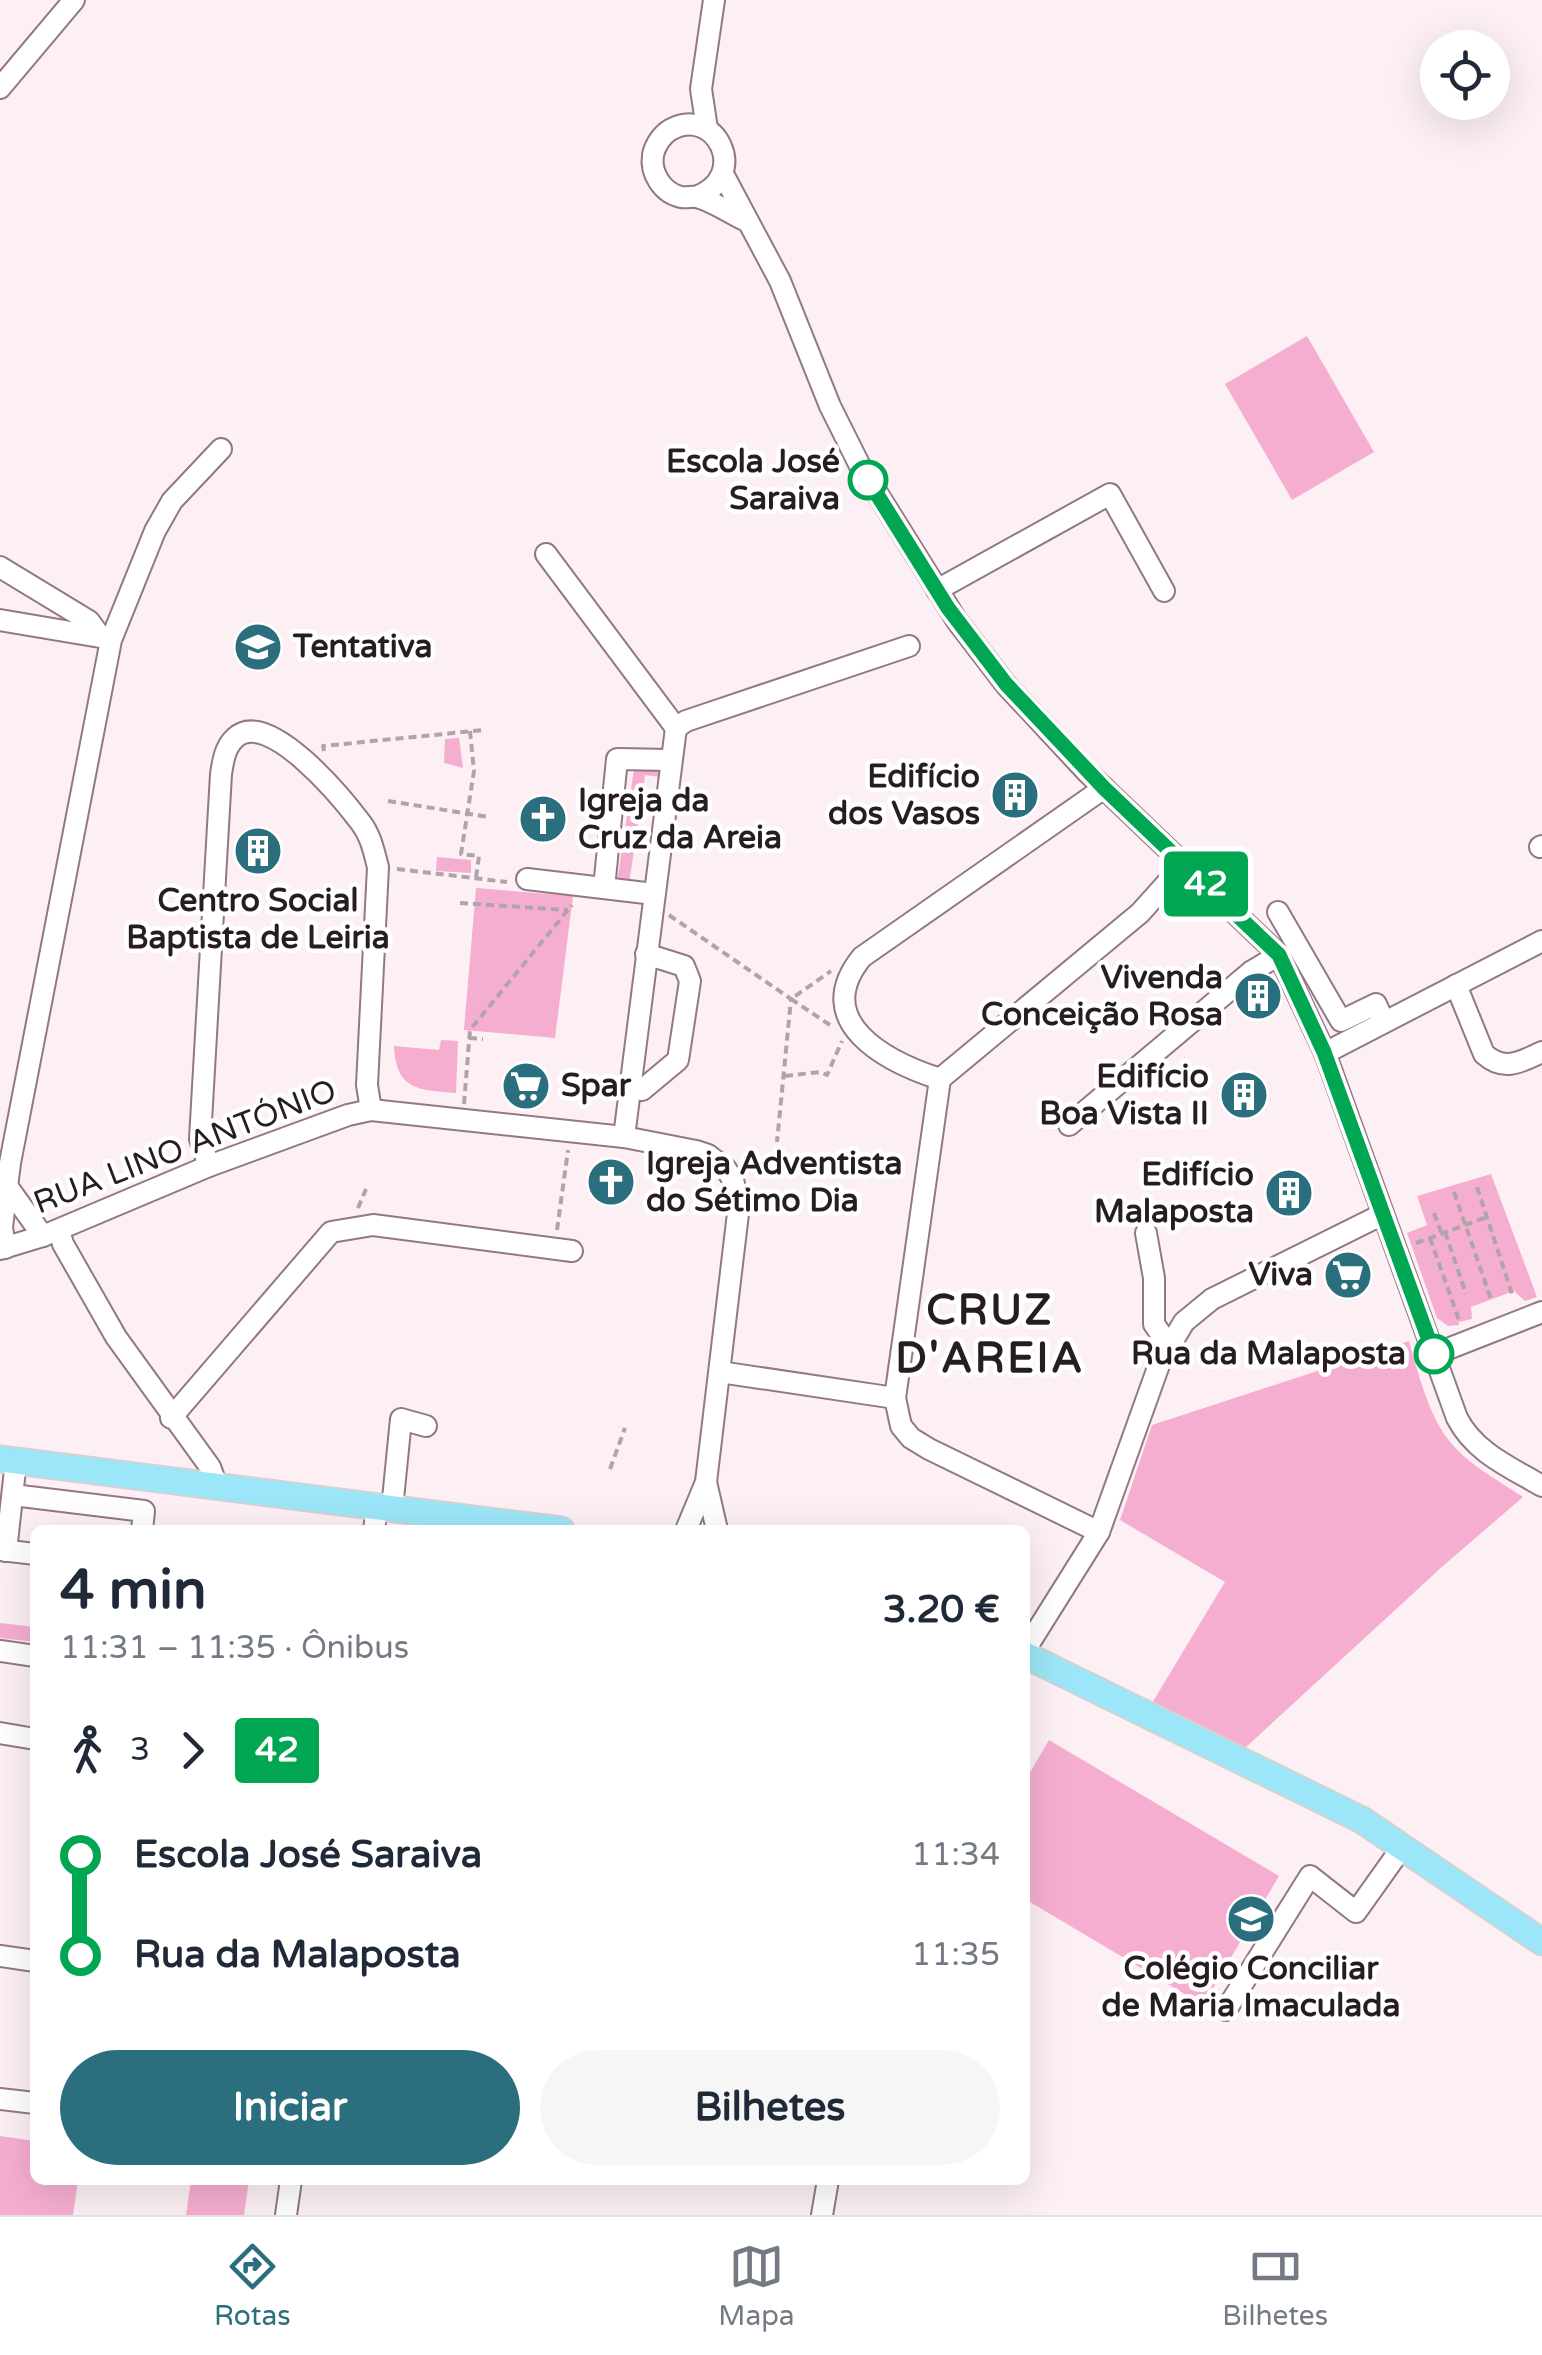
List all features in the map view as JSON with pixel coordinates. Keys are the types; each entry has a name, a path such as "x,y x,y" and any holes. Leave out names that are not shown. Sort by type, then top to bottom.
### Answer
{"main road":[{"path":"8,1460 217,1486 381,1515 501,1525"},
{"path":"1030,1661 1350,1814 1542,1942"}],"street":[{"path":"0,88 74,0"},
{"path":"707,130 701,89 714,0"},
{"path":"683,125 701,89"},
{"path":"723,174 707,192 684,198 664,188 653,168 656,145 672,128 683,125 707,130 715,136 724,154 723,174 780,280 830,406 858,464 937,590 1006,684 1104,788 1274,949 1299,993 1324,1052 1457,1418 1471,1441 1542,1486"},
{"path":"696,197 747,221"},
{"path":"2,1249 7,1186 105,638 172,501 221,449"},
{"path":"937,590 1110,494 1164,591"},
{"path":"546,554 676,728"},
{"path":"0,567 89,621 105,638"},
{"path":"0,620 105,638"},
{"path":"624,1137 676,728 686,721 909,646"},
{"path":"208,1166 200,1139 221,774 225,752 235,737 254,730 280,740 294,752 362,825 378,867 367,1085 371,1110"},
{"path":"604,888 616,758 670,760"},
{"path":"940,1079 887,1056 856,1033 846,1005 847,984 854,966 1104,788"},
{"path":"1099,1532 911,1438 901,1426 895,1398 940,1079 1140,913 1184,864"},
{"path":"518,880 604,888 653,899"},
{"path":"1278,912 1342,1021 1376,1004 1384,1022"},
{"path":"1070,1125 1252,972 1290,934"},
{"path":"1324,1052 1542,941"},
{"path":"630,1088 642,1090 678,1060 690,981 684,966 646,954"},
{"path":"1299,993 1320,984"},
{"path":"1456,985 1484,1054 1494,1063 1517,1064 1542,1052"},
{"name":"RUA LINO ANTÓNIO","path":"2,1249 51,1233 208,1166 371,1110 624,1137 708,1155 734,1180 740,1204 706,1482 688,1525"},
{"path":"7,1186 63,1244 116,1338 210,1467 217,1486"},
{"path":"1030,1655 1099,1532 1169,1346 1184,1322 1212,1299 1383,1214"},
{"path":"172,1418 331,1232 374,1225 572,1251"},
{"path":"1146,1233 1154,1278 1154,1324 1169,1346"},
{"path":"1434,1354 1542,1312"},
{"path":"720,1372 895,1398"},
{"path":"381,1515 401,1420 426,1426"},
{"path":"8,1460 13,1495 3,1550 30,1553"},
{"name":"RUA LINO ANTÓNIO","path":"706,1482 716,1525"},
{"path":"13,1495 144,1512 143,1525"},
{"path":"0,1651 30,1655"},
{"path":"0,1733 30,1737"},
{"path":"1226,2010 1310,1876 1356,1912 1403,1846"},
{"path":"0,1956 30,1959"},
{"path":"0,2099 30,2102"},
{"path":"286,2215 290,2185"},
{"path":"822,2215 827,2185"}],"path":[{"path":"326,758 323,746 484,730"},
{"path":"470,731 474,772 461,854 478,856 476,878"},
{"path":"388,801 488,817"},
{"path":"378,867 518,880"},
{"path":"463,1118 470,1030 579,896"},
{"path":"653,899 831,1026"},
{"path":"460,904 568,910"},
{"path":"776,1142 791,999 840,968"},
{"path":"783,1077 820,1072 827,1075 845,1035"},
{"path":"469,1038 482,1039"},
{"path":"557,1231 570,1130"},
{"path":"649,1173 651,1155"},
{"path":"1477,1187 1512,1294"},
{"path":"1454,1192 1492,1302"},
{"path":"1434,1213 1466,1294"},
{"path":"1407,1247 1486,1216"},
{"path":"1430,1238 1462,1327"},
{"path":"610,1470 626,1428"}],"shaded area":[{"path":"1307,336 1374,452 1292,500 1225,384"},
{"path":"459,738 463,768 444,763 445,739"},
{"path":"661,766 660,777 645,775 629,884 617,882 634,769"},
{"path":"437,857 471,860 471,873 436,871"},
{"path":"476,888 573,896 555,1038 464,1030"},
{"path":"441,1040 458,1041 456,1093 412,1085 404,1079 396,1061 394,1046 439,1050"},
{"path":"1491,1174 1537,1297 1525,1301 1514,1291 1471,1307 1472,1319 1448,1326 1437,1318 1407,1233 1427,1225 1417,1196"},
{"path":"1409,1341 1429,1404 1447,1438 1472,1463 1523,1497 1244,1749 1152,1703 1225,1582 1120,1520 1152,1425"},
{"path":"0,1623 30,1626 30,1641 0,1638"},
{"path":"1049,1740 1279,1876 1203,2005 1030,1902 1030,1772"},
{"path":"0,2136 30,2140 30,2185 77,2185 73,2215 0,2215"},
{"path":"190,2185 248,2185 244,2215 186,2215"}],"bus line":[{"name":"42","path":"868,480 948,608 1006,684 1104,788 1279,955 1324,1052 1434,1354"}],"place":[{"name":"Escola José Saraiva","path":"868,480"},
{"name":"Tentativa","path":"258,647"},
{"name":"Edifício dos Vasos","path":"1015,795"},
{"name":"Igreja da Cruz da Areia","path":"543,819"},
{"name":"Centro Social Baptista de Leiria","path":"258,851"},
{"name":"Vivenda Conceição Rosa","path":"1258,996"},
{"name":"Spar","path":"526,1086"},
{"name":"Edifício Boa Vista II","path":"1244,1095"},
{"name":"Igreja Adventista do Sétimo Dia","path":"611,1182"},
{"name":"Edifício Malaposta","path":"1289,1193"},
{"name":"Viva","path":"1348,1275"},
{"name":"Rua da Malaposta","path":"1434,1354"},
{"name":"Colégio Conciliar de Maria Imaculada","path":"1251,1919"}],"district":[{"name":"CRUZ D'AREIA","path":"990,1334"}]}
